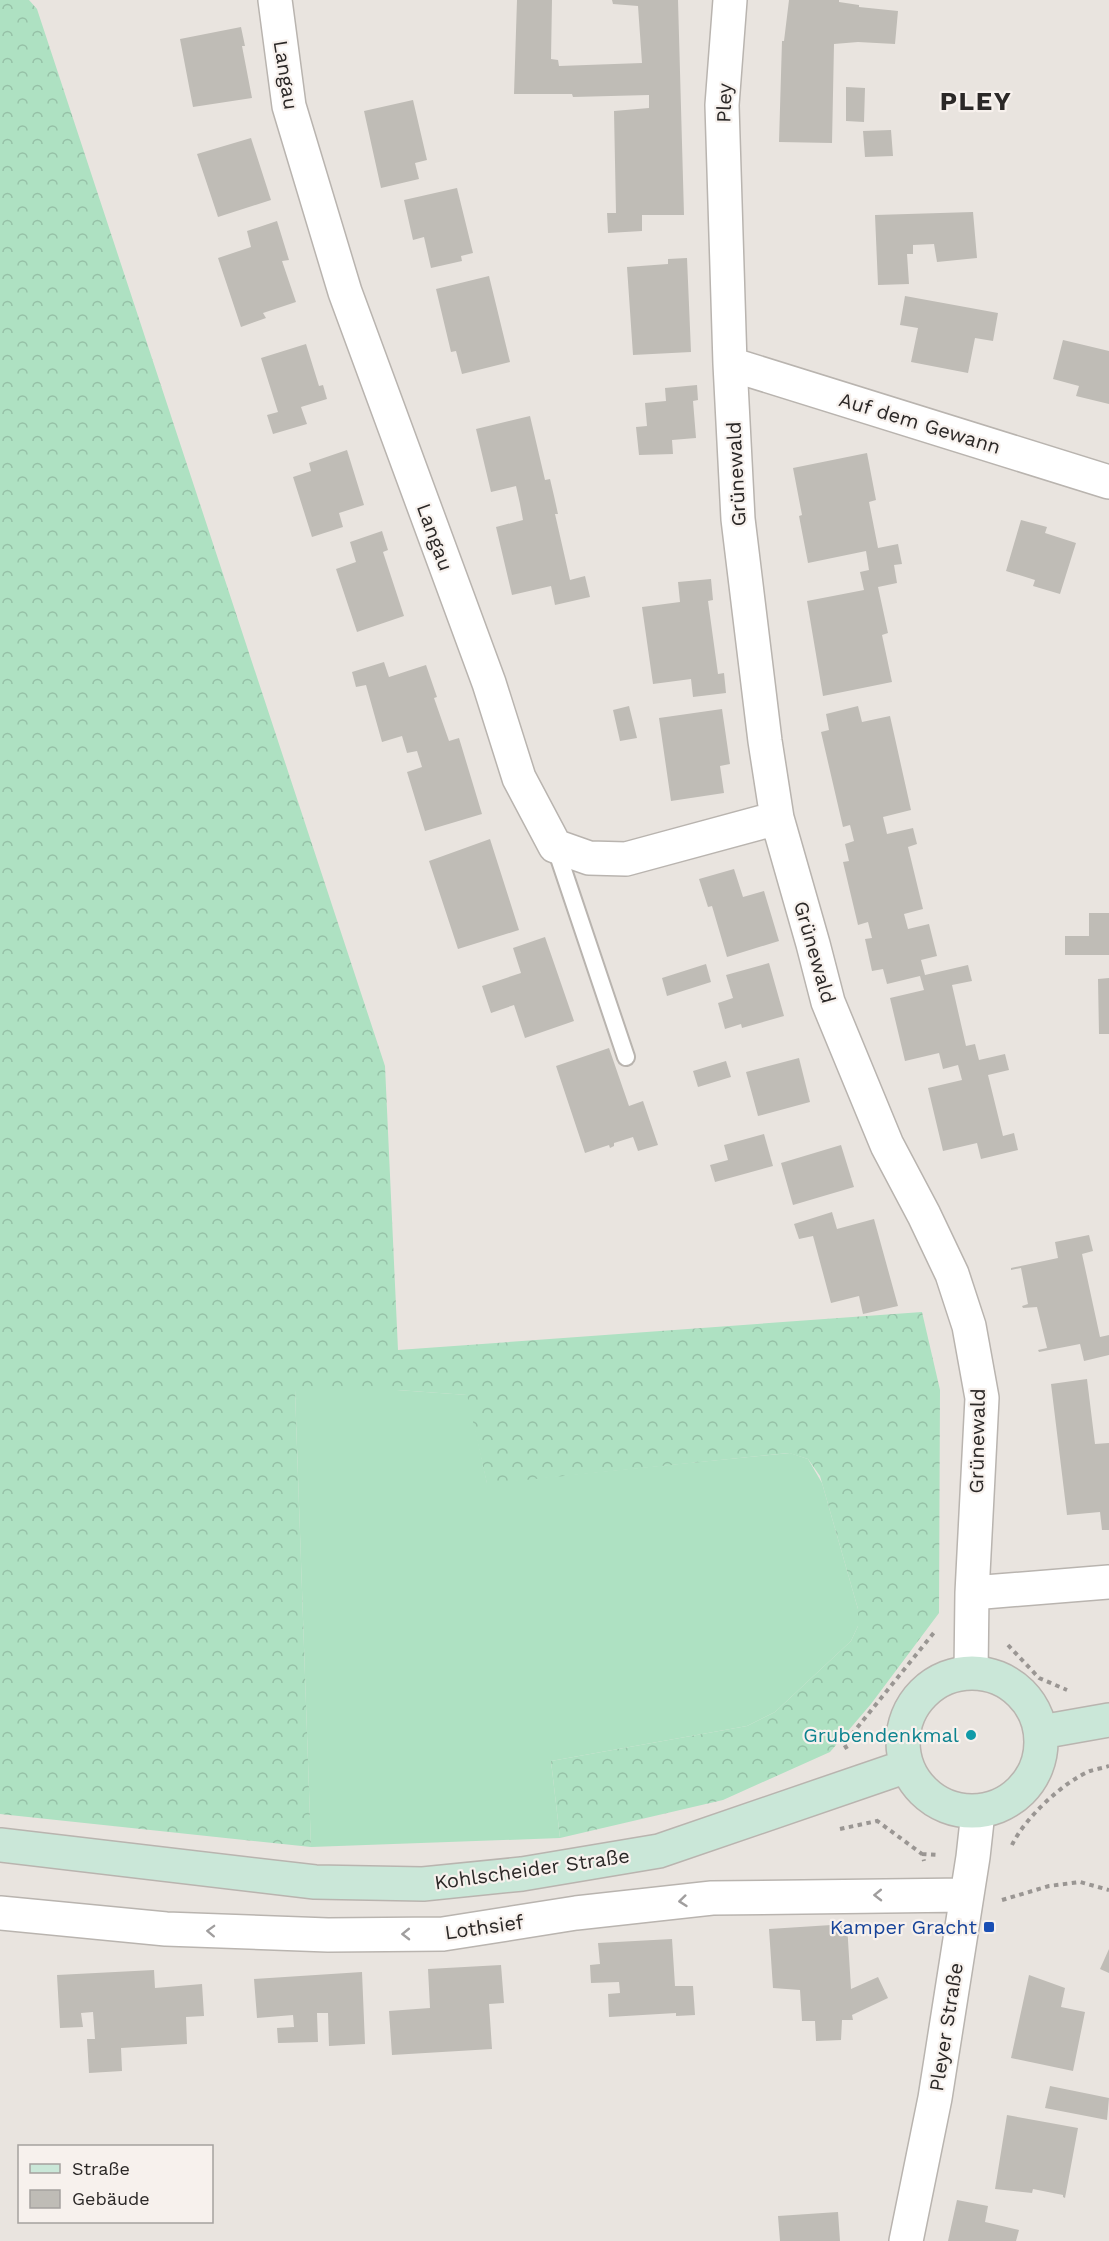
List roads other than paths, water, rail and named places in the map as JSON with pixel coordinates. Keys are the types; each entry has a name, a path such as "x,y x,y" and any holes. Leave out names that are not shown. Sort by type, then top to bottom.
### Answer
{"street":[{"name":"Langau","path":"275,0 289,106 345,292 489,683 519,778 555,846"},
{"name":"Pley","path":"724,207 722,105 730,0"},
{"name":"Grünewald","path":"724,207 738,519 753,648 777,818 828,1002 887,1145 952,1274 969,1326 981,1398 987,1592 971,1672"},
{"name":"Auf dem Gewann","path":"730,364 1109,482"},
{"path":"555,846 589,858 626,859 777,818"},
{"path":"987,1592 1109,1582"},
{"path":"971,1672 991,1675 1010,1683 1025,1696 1036,1713 1041,1732 1041,1755 1033,1776 1019,1794 1000,1806 978,1812 956,1810 935,1801 918,1785 907,1766 902,1744 906,1722 915,1702 930,1686 950,1676 971,1672"},
{"path":"1041,1732 1109,1720"},
{"name":"Kohlscheider Straße","path":"0,1845 315,1882 423,1884 522,1874 659,1851 907,1766"},
{"name":"Pleyer Straße","path":"906,2241 936,2098 983,1898 978,1812"},
{"name":"Lothsief","path":"0,1913 166,1929 328,1935 443,1934 576,1913 712,1898 983,1898"}],"lane":[{"path":"555,846 626,1057"}],"place":[{"name":"Grubendenkmal","path":"971,1735"},
{"name":"Kamper Gracht","path":"989,1927"}],"district":[{"name":"PLEY","path":"976,101"}]}
